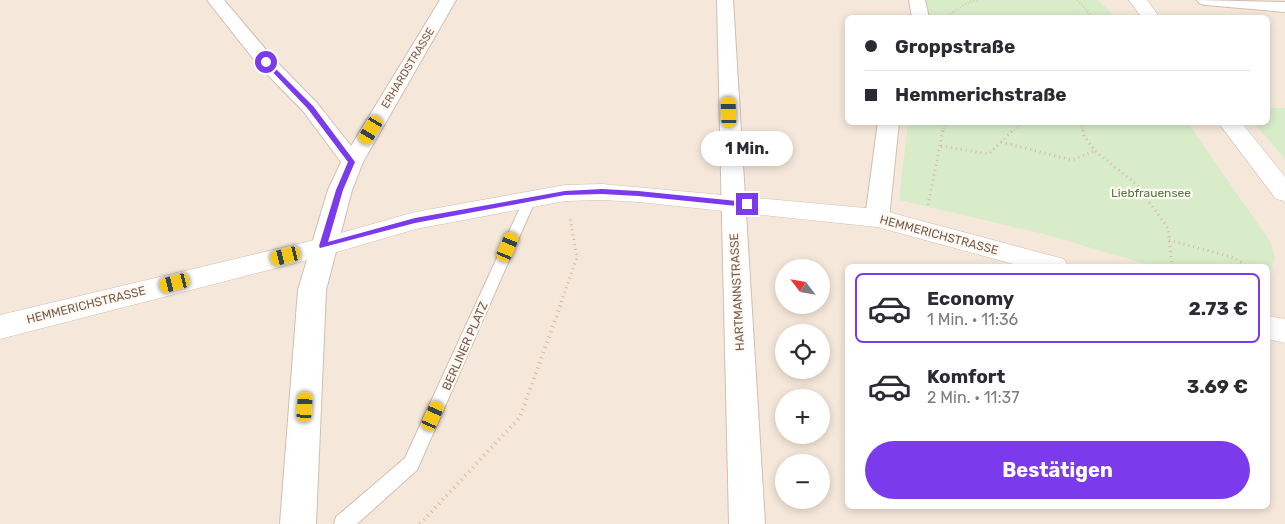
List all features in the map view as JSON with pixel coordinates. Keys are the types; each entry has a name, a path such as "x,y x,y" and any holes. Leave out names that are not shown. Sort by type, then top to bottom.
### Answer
{"street":[{"path":"215,0 266,62 310,107 352,162"},
{"name":"ERHARDSTRASSE","path":"298,524 312,290 323,246 340,190 352,162 448,0"},
{"name":"HARTMANNSTRASSE","path":"725,0 732,203 747,524"},
{"path":"916,0 920,15"},
{"path":"1138,0 1148,15"},
{"path":"1205,0 1285,7"},
{"path":"877,218 889,125"},
{"path":"1232,125 1282,185"},
{"name":"HEMMERICHSTRASSE","path":"0,326 323,246 415,221 565,193 602,192 638,194 877,218 924,229 1047,264"},
{"path":"1270,328 1285,331"}],"lane":[{"name":"BERLINER PLATZ","path":"343,524 411,464 530,199"}],"path":[{"path":"950,15 969,2 978,0"},
{"path":"1078,0 1090,15"},
{"path":"924,229 945,125"},
{"path":"941,146 990,154 1019,125"},
{"path":"1082,125 1084,136 1095,151 1136,184 1168,228 1172,264"},
{"path":"1000,142 1072,160 1095,151"},
{"path":"420,524 520,417 576,258 565,193"},
{"path":"1169,240 1235,258 1243,264"}],"shaded area":[{"path":"0,0 1285,0 1285,524 0,524"}],"green space":[{"path":"926,0 1098,0 1113,15 918,15 919,9"},
{"path":"1270,108 1285,108 1285,159 1256,125 1270,125"},
{"name":"Liebfrauensee","path":"908,125 1189,125 1271,243 1275,259 1270,272 1270,264 1145,264 1044,234 899,200"}],"route":[{"path":"266,62 310,107 352,162 340,190 323,246 415,221 565,193 602,192 638,194 747,204"}]}
